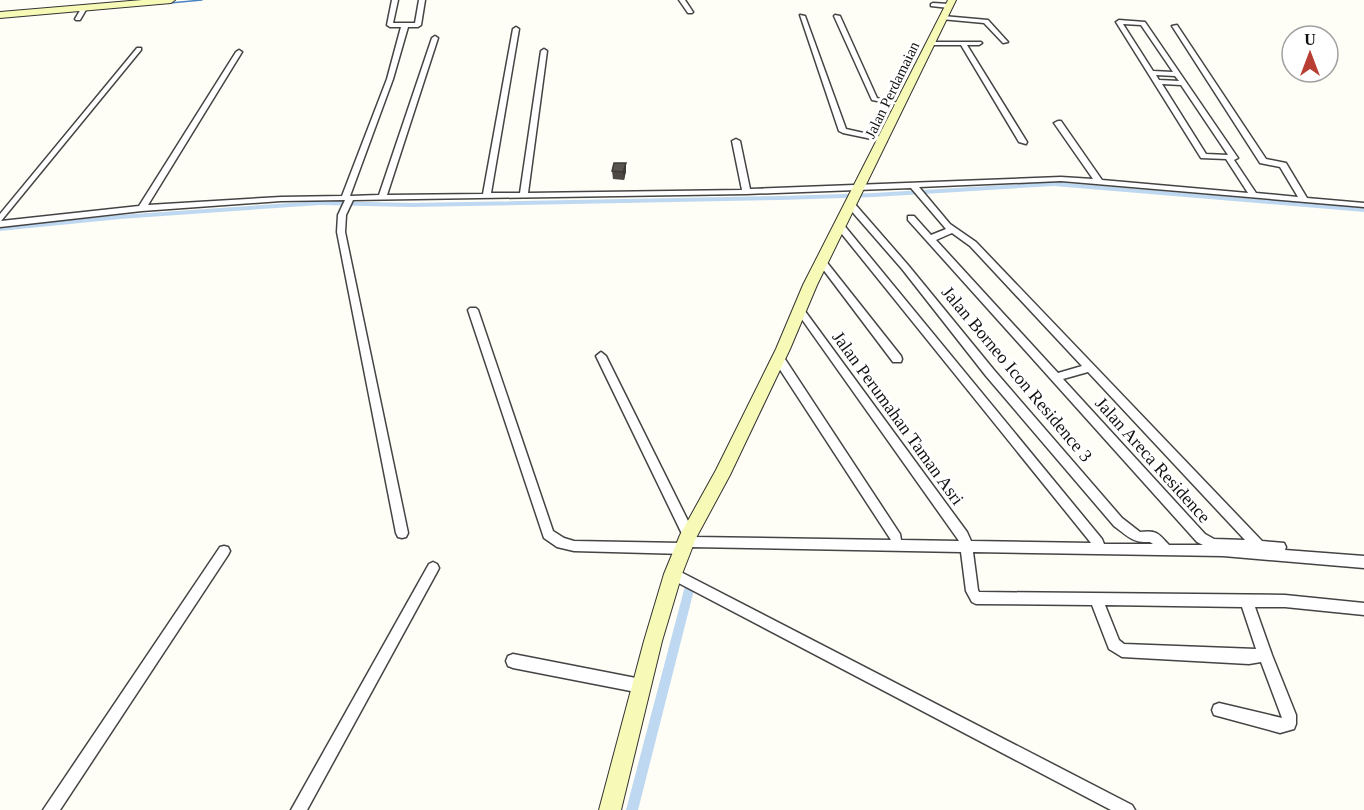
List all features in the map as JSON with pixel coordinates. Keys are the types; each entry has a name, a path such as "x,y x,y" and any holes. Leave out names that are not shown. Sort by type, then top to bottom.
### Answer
{"street":[{"path":"0,15 171,0"},
{"path":"395,0 390,25 417,25 422,0"},
{"path":"682,0 690,12"},
{"path":"933,5 950,3"},
{"name":"Jalan Perdamaian","path":"610,810 641,686 681,579 687,542 722,475 779,358 799,309 950,3"},
{"path":"78,19 83,9"},
{"path":"802,16 843,131 883,140"},
{"path":"837,16 874,99 901,105"},
{"path":"943,18 986,21 1005,42"},
{"path":"1119,22 1143,23 1177,74 1234,158 1204,156 1119,22"},
{"path":"402,533 340,232 347,201 390,79 405,25"},
{"path":"1175,26 1263,161 1283,165 1305,201"},
{"path":"486,197 516,29"},
{"path":"382,198 435,38"},
{"path":"932,43 979,43"},
{"path":"963,43 1023,142"},
{"path":"0,219 139,49"},
{"path":"524,196 544,51"},
{"path":"142,208 239,52"},
{"path":"1151,73 1177,74"},
{"path":"1157,82 1184,84"},
{"path":"1058,123 1099,182"},
{"path":"736,141 746,192"},
{"path":"1228,157 1254,196"},
{"path":"0,224 142,208 250,200 347,201 382,198 746,192 856,196 1043,180 1099,182 1364,205"},
{"name":"Jalan Areca Residence","path":"916,190 952,230 961,233 973,244 1258,544"},
{"name":"Jalan Borneo Icon Residence 3","path":"856,196 905,267 990,373 1118,522 1138,537 1153,536 1166,550"},
{"name":"Jalan Areca Residence","path":"911,218 1204,541 1213,544 1258,544"},
{"path":"840,226 1098,543"},
{"path":"930,238 952,230"},
{"path":"822,262 897,359"},
{"name":"Jalan Perumahan Taman Asri","path":"799,309 963,536 966,547"},
{"path":"473,310 548,534 561,543 574,546 687,542 1223,551 1364,562"},
{"path":"601,356 687,542"},
{"path":"779,358 896,538"},
{"path":"1056,378 1090,367"},
{"path":"1258,544 1280,547"},
{"path":"966,547 972,591 976,597 1285,601 1364,609"},
{"path":"51,810 224,551"},
{"path":"299,810 433,568"},
{"path":"681,579 1127,810"},
{"path":"1096,598 1114,644 1122,650 1249,657 1265,655"},
{"path":"1219,710 1280,726 1289,724 1289,715 1247,601"},
{"path":"513,660 641,686"}],"building":[{"path":"614,163 626,163 623,172 612,171"}],"waterway":[{"path":"170,3 202,0"},
{"path":"0,229 120,217 320,203 412,205 781,198 1054,184 1364,210"},
{"path":"632,810 690,586"}]}
